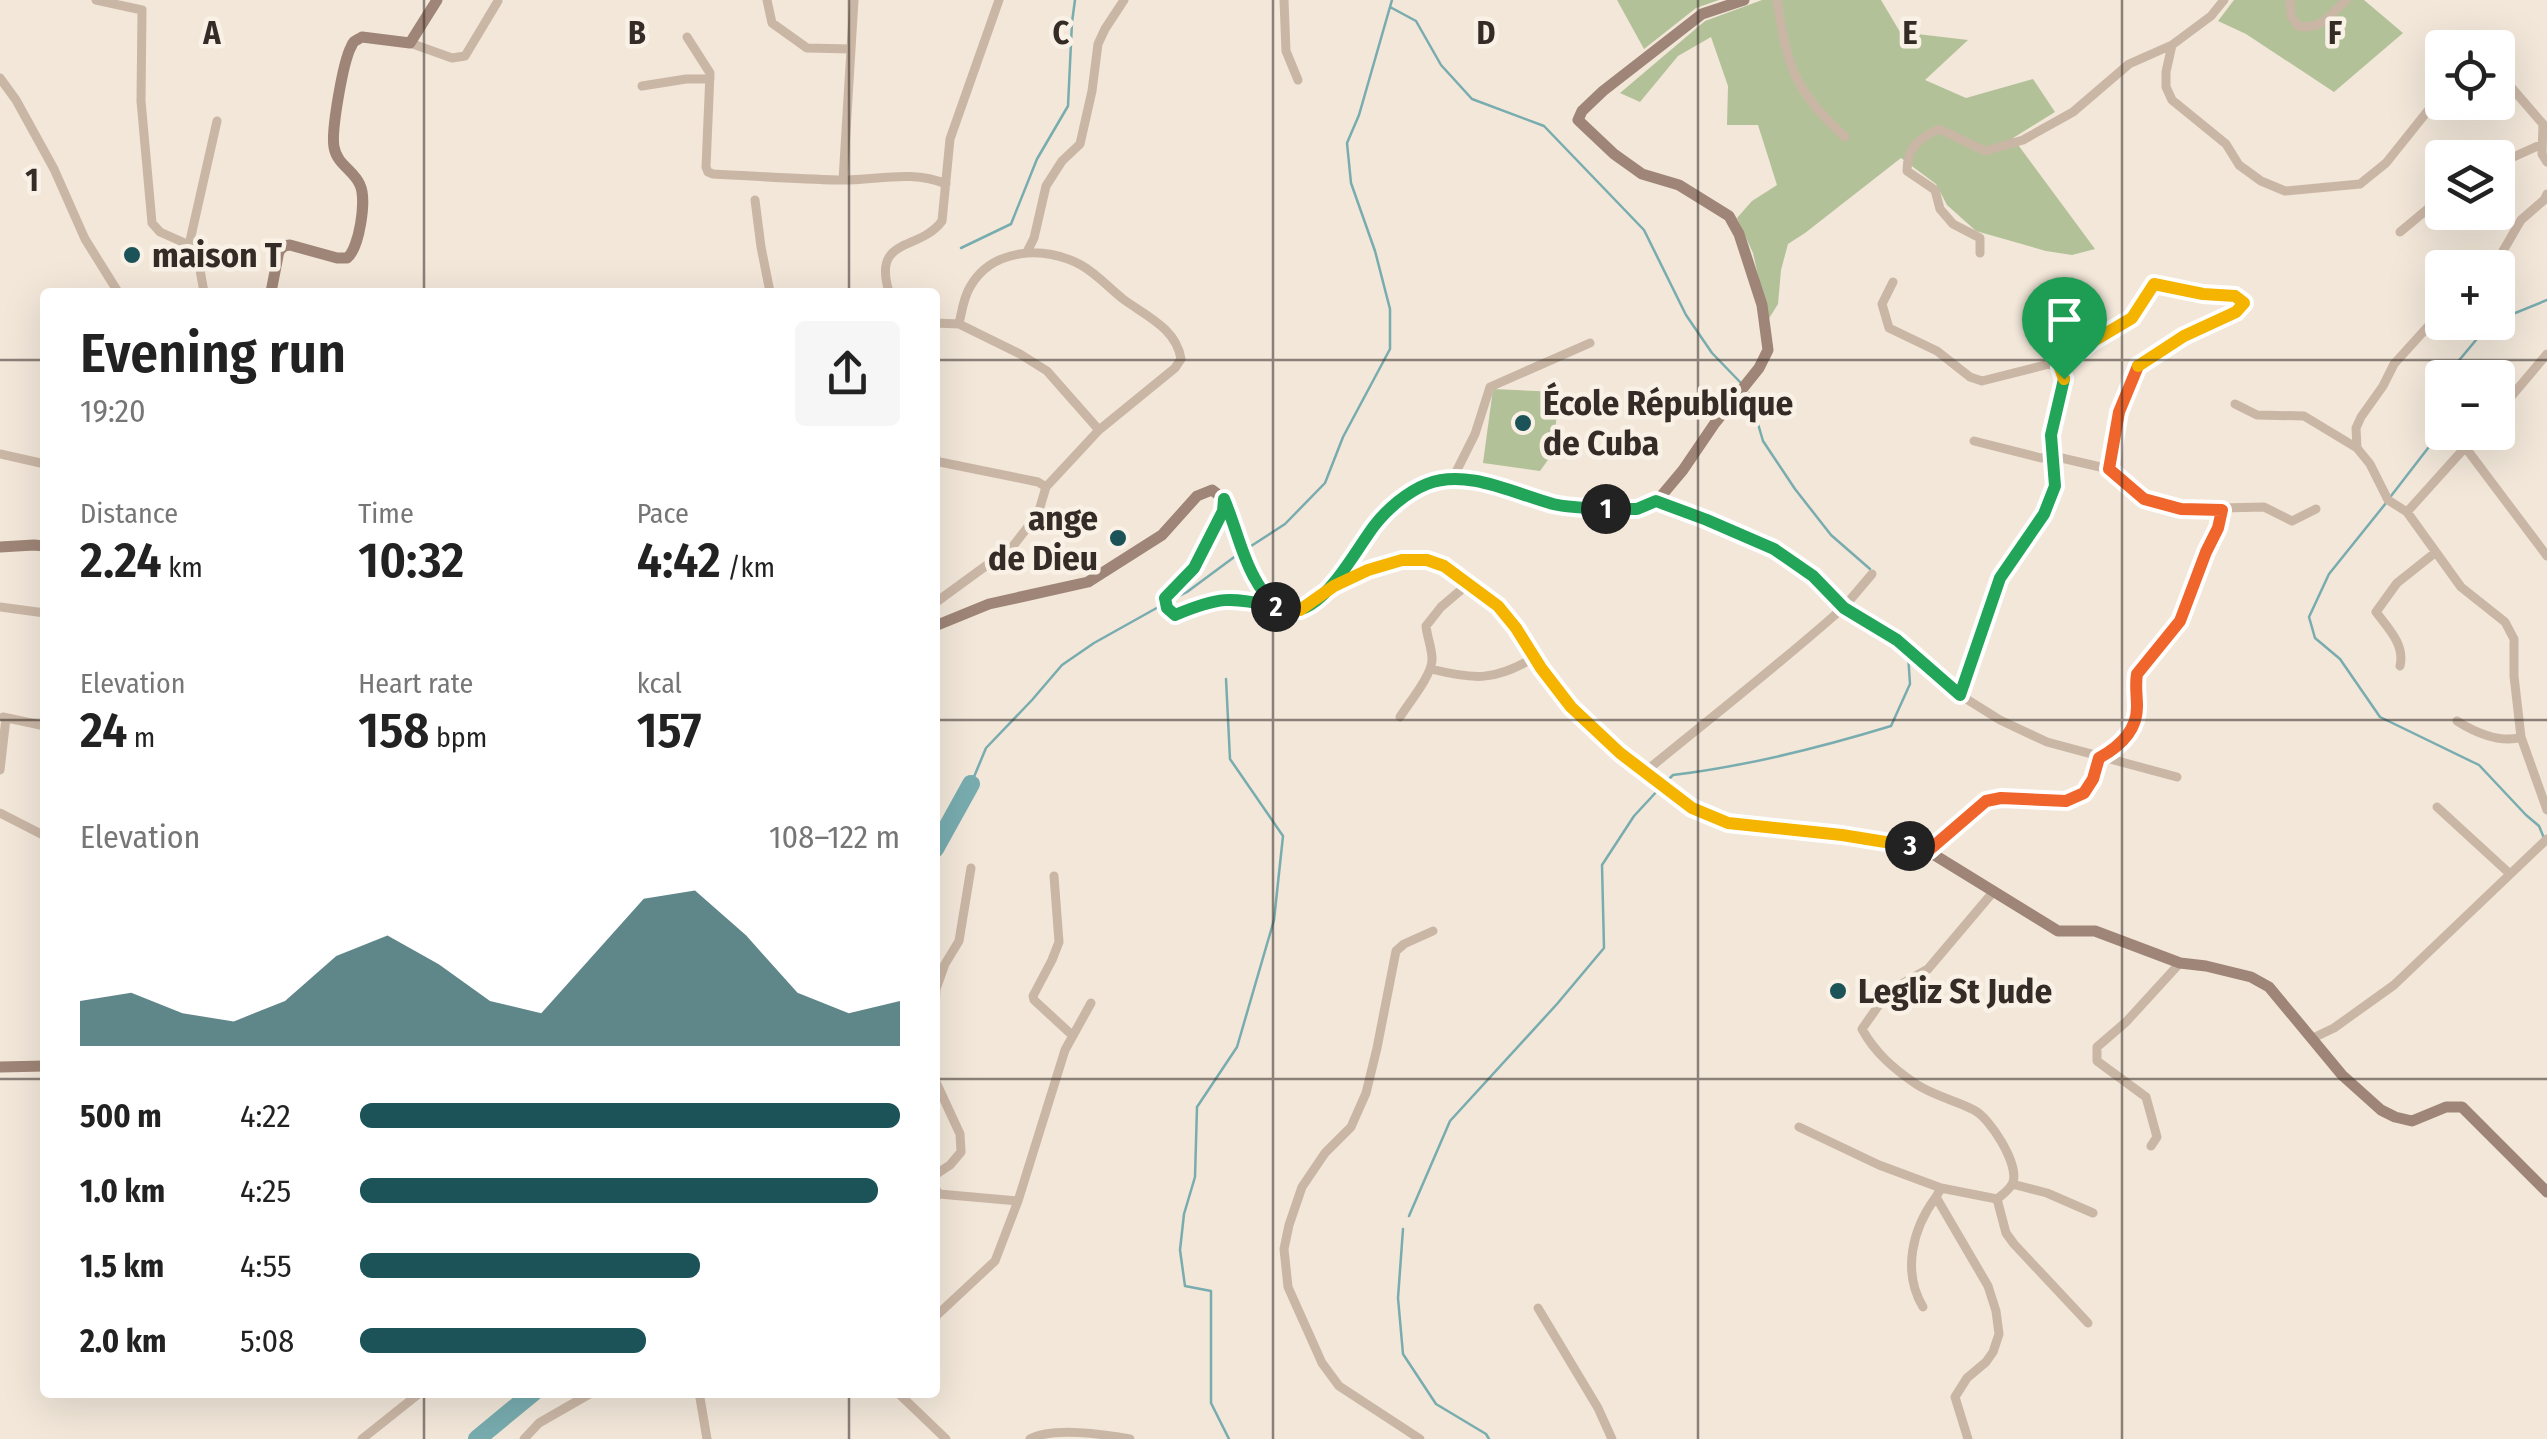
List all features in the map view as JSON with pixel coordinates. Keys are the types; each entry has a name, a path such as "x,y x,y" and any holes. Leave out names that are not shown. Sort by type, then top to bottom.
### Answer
{"street":[{"path":"96,0 142,10 141,101 152,223 160,232 196,248 204,288"},
{"path":"410,44 437,0"},
{"path":"768,0 772,23 799,44 807,48 851,49"},
{"path":"843,180 854,0"},
{"path":"888,288 886,262 898,246 936,229 942,221 950,139 999,0"},
{"path":"1027,252 1046,186 1062,161 1080,144 1098,44 1124,0"},
{"path":"1284,0 1286,51 1298,80"},
{"path":"1334,586 1376,523 1402,498 1428,483 1485,481 1556,505 1637,509 1656,501 1759,368 1768,350 1762,305 1739,234 1729,216 1678,184 1642,174 1578,120 1603,91 1702,14 1744,0"},
{"path":"1777,0 1790,67 1823,118 1845,138"},
{"path":"1980,253 1980,238 1954,224 1940,209 1935,190 1907,171 1907,158 1919,138 1939,129 1985,151 2023,140 2073,112 2129,64 2172,45 2211,16 2224,0"},
{"path":"2290,0 2291,16 2298,26 2312,28 2346,0"},
{"path":"272,288 279,252 284,246 337,258 347,258 354,251 362,188 342,166 334,146 334,128 355,40 362,37 410,44 452,58 465,56 498,1"},
{"path":"687,36 708,68 710,79 708,172 843,180 915,175 946,184"},
{"path":"2172,45 2166,72 2166,87 2172,100 2226,144 2240,164 2261,181 2285,191 2360,184 2386,163 2425,114"},
{"path":"0,78 25,116 86,239 116,288"},
{"path":"642,86 686,78 710,79"},
{"path":"2515,92 2542,124 2542,154 2547,162"},
{"path":"190,245 217,122"},
{"path":"2515,154 2542,144"},
{"path":"2503,250 2520,220 2547,194"},
{"path":"755,200 769,288"},
{"path":"2400,232 2425,211"},
{"path":"940,599 1013,546 1038,514 1046,487 1099,430 1175,368 1180,359 1166,330 1092,272 1058,255 1027,252 998,261 976,278 963,300 960,324"},
{"path":"1892,282 1882,304 1889,328 1937,350 1970,377 1982,381 2049,364 2060,368"},
{"path":"2060,368 2090,343 2132,318 2154,284 2235,296 2244,303 2236,312 2184,336 2140,364 2119,412 2109,469"},
{"path":"940,323 960,324 1046,371 1099,430"},
{"path":"2357,448 2356,428 2361,417 2384,386 2394,364 2425,329"},
{"path":"1452,480 1475,434 1490,387 1590,343"},
{"path":"2515,392 2547,354"},
{"path":"1960,695 2000,578 2044,514 2055,486 2051,435 2064,379 2060,368"},
{"path":"2235,404 2257,415 2304,416 2357,448 2388,500 2406,512 2462,587 2505,622 2514,639 2521,737 2547,810"},
{"path":"1974,441 2041,458 2053,456 2109,469 2144,499 2181,509 2264,507 2292,521 2316,508"},
{"path":"2406,512 2463,450"},
{"path":"2468,450 2547,556"},
{"path":"0,454 40,463"},
{"path":"940,462 1038,482 1046,487"},
{"path":"940,624 989,604 1088,582 1162,535 1201,493 1212,490 1224,499 1253,576 1282,611 1300,610 1334,586 1402,560 1427,560 1444,566 1498,606 1571,707 1620,753 1692,808 1728,823 1900,843 1928,851 2058,930 2095,931 2180,962 2251,977 2269,986 2342,1075 2380,1110 2412,1121 2446,1107 2462,1106 2547,1192"},
{"path":"1224,499 1223,511 1194,568 1165,598 1165,604 1175,615 1210,600 1232,599 1275,606"},
{"path":"1656,501 1774,549 1813,576 1844,608 1897,640 1960,695 2000,720 2032,736 2099,758 2177,777"},
{"path":"1928,851 1986,801 2066,801 2084,793 2099,758 2130,734 2137,712 2137,674 2180,621 2222,510"},
{"path":"0,547 40,546"},
{"path":"2400,666 2402,656 2396,638 2376,612 2397,583 2436,552"},
{"path":"1646,772 1844,608 1872,574"},
{"path":"1400,717 1431,669 1426,626 1440,607 1468,584"},
{"path":"0,607 40,612"},
{"path":"1431,669 1472,678 1516,668 1535,657"},
{"path":"0,770 3,717 40,725"},
{"path":"2457,721 2493,737 2521,737"},
{"path":"2437,807 2509,873"},
{"path":"0,813 40,833"},
{"path":"2313,1038 2334,1028 2394,985 2546,840"},
{"path":"940,978 959,941 971,868"},
{"path":"1054,876 1058,942 1033,996 1073,1036"},
{"path":"1994,891 1928,969 1888,992 1862,1029 1892,1066 1920,1086 1978,1111 1993,1129 2014,1169 2012,1184 1997,1199"},
{"path":"1420,1439 1339,1386 1322,1363 1288,1287 1284,1250 1302,1187 1351,1126 1366,1093 1396,951 1432,931"},
{"path":"2151,1146 2157,1137 2146,1097 2098,1061 2097,1047 2126,1022 2180,962"},
{"path":"940,1312 994,1261 1018,1201 1065,1050 1091,1003"},
{"path":"0,1067 40,1066"},
{"path":"940,1091 960,1134 961,1152 940,1172"},
{"path":"1799,1127 1938,1193 1997,1199"},
{"path":"2012,1184 2048,1193 2094,1213"},
{"path":"1923,1307 1914,1290 1911,1253 1924,1213 1938,1193"},
{"path":"1938,1193 1988,1286 1996,1311 1998,1334 1993,1352 1967,1378 1955,1398 1968,1439"},
{"path":"940,1194 1018,1201"},
{"path":"1997,1199 2006,1233 2014,1244 2088,1323"},
{"path":"1538,1308 1598,1408 1612,1439"},
{"path":"362,1439 414,1398"},
{"path":"524,1439 540,1423 583,1398"},
{"path":"700,1398 707,1439"},
{"path":"902,1398 946,1439"},
{"path":"1030,1439 1065,1433 1130,1439"}],"green space":[{"path":"1617,0 1719,0 1696,8 1644,49"},
{"path":"1762,0 1881,0 1900,32 1968,40 1925,80 1966,98 2033,79 2055,112 2013,138 2095,249 2072,255 1976,231 1947,205 1936,184 1901,158 1788,244 1778,304 1768,320 1753,253 1737,218 1752,201 1777,185 1758,125 1727,125 1728,86 1711,37 1678,56 1640,102 1620,93 1705,21"},
{"path":"2234,0 2364,0 2403,33 2334,92 2246,34 2218,21"},
{"path":"1493,389 1559,392 1553,453 1540,471 1483,463"}],"waterway":[{"path":"961,248 1011,224 1037,159 1068,106 1075,0"},
{"path":"1248,548 1285,524 1325,483 1343,437 1390,349 1390,309 1351,183 1347,143 1359,115 1392,0"},
{"path":"1390,7 1416,21 1441,65 1472,99 1544,126 1644,230 1686,315 1712,353 1740,382"},
{"path":"2515,313 2547,300"},
{"path":"2459,360 2476,340"},
{"path":"1749,393 1763,441 1795,489 1831,535 1870,569"},
{"path":"2391,496 2427,450"},
{"path":"2386,503 2329,574 2309,617 2315,638 2340,659 2380,717 2479,765 2539,826 2544,838"},
{"path":"1169,601 1241,552"},
{"path":"971,784 986,748 1062,665 1162,605"},
{"path":"1665,783 1673,775 1783,755 1891,726 1910,684 1908,654"},
{"path":"1226,679 1230,759 1283,836 1274,920 1237,1047 1197,1107 1195,1177 1184,1214 1180,1250 1185,1286 1211,1291 1211,1403 1229,1439"},
{"path":"940,840 971,784"},
{"path":"1409,1216 1450,1121 1604,948 1602,865 1634,816 1659,789"},
{"path":"1403,1229 1398,1298 1403,1354 1436,1404 1489,1439"},
{"path":"477,1439 527,1398"}],"place":[{"name":"maison T","path":"132,255"},
{"name":"École République de Cuba","path":"1523,423"},
{"name":"ange de Dieu","path":"1118,538"},
{"name":"Legliz St Jude","path":"1838,991"}],"route":[{"path":"2064,379 2051,435 2055,486 2044,514 2000,578 1960,695 1897,640 1844,608 1813,576 1774,549 1656,501 1637,509 1556,505 1485,481 1428,483 1402,498 1376,523 1334,586 1300,610 1292,611 1282,611 1275,606 1253,576 1224,499 1223,511 1194,568 1165,598 1165,604 1175,615 1210,600 1232,599 1275,606 1282,611 1300,610 1308,604 1334,586 1368,570 1402,560 1427,560 1444,566 1498,606 1571,707 1620,753 1692,808 1728,823 1900,843 1928,851 1986,801 2066,801 2084,793 2099,758 2130,734 2137,712 2137,674 2180,621 2222,510 2181,509 2144,499 2109,469 2119,412 2140,364 2184,336 2236,312 2244,303 2235,296 2154,284 2132,318 2090,343 2060,368 2064,379"}]}
